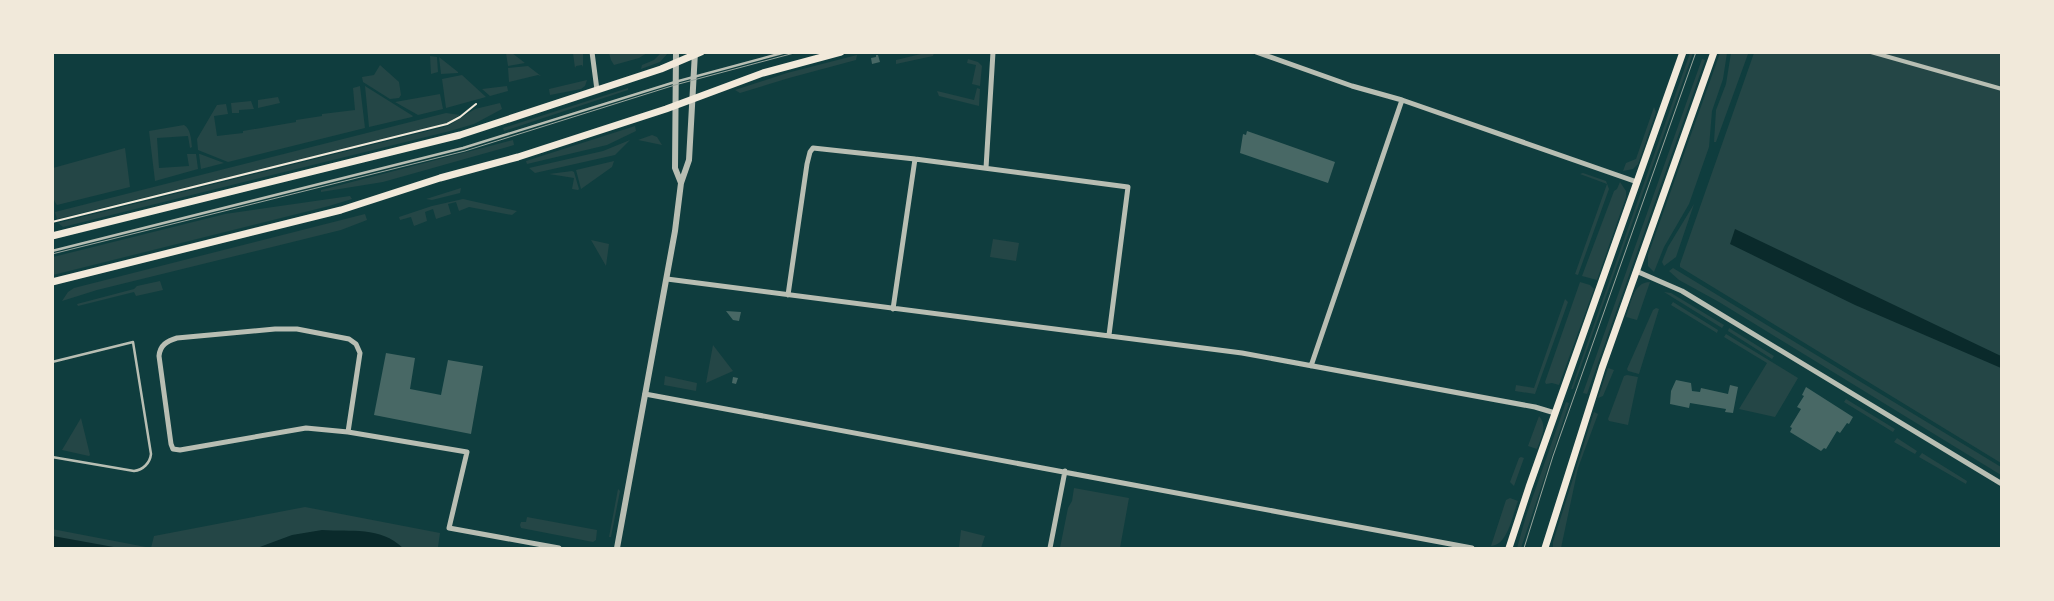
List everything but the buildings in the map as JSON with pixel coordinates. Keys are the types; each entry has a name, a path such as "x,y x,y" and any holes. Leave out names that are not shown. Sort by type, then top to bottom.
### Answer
{"main road":[{"path":"52,282 341,210 440,178 518,157 674,106 763,73 841,52"},
{"path":"1509,548 1683,52"},
{"path":"1545,548 1602,368 1714,52"},
{"path":"52,236 436,141 675,64 697,53"}],"street":[{"path":"592,52 597,90"},
{"path":"676,52 674,106 675,168 681,183"},
{"path":"986,168 994,52"},
{"path":"1256,52 1352,86 1402,100 1638,182"},
{"path":"1871,52 2002,89"},
{"path":"617,548 666,279 681,183 689,160 697,53"},
{"path":"1311,366 1402,100"},
{"path":"788,295 807,164 813,148 916,159 1128,187 1109,334"},
{"path":"893,309 916,159"},
{"path":"1636,271 1682,291 2002,484"},
{"path":"666,279 893,309 1109,334 1242,353 1535,407 1555,413"},
{"path":"348,432 360,353 356,344 349,339 298,329 275,329 177,338 169,340 160,350 159,356 170,444 174,449 180,450 306,428 348,432 467,452 449,528 559,548"},
{"path":"645,394 1472,548"},
{"path":"1050,548 1065,471"}],"lane":[{"path":"52,251 463,148 695,76 786,52"},
{"path":"52,362 134,342 152,454 149,462 143,468 134,472 52,457"}],"path":[{"path":"52,222 447,124 460,118 476,104"}],"shaded area":[{"path":"609,52 647,53 639,58 614,65"},
{"path":"662,52 668,53 660,62 641,69 642,65 654,60"},
{"path":"506,53 512,53 525,63 508,66"},
{"path":"573,53 583,53 583,67 582,65 575,68"},
{"path":"925,53 934,53 933,56 896,64 896,60"},
{"path":"1690,53 1693,53 1573,389 1571,389"},
{"path":"1720,53 1727,53 1723,79 1712,111 1709,147 1689,204 1664,247 1654,272 1648,266 1648,255"},
{"path":"1731,53 1748,54 1716,142 1714,142 1716,110 1726,84"},
{"path":"1754,53 2001,53 2001,463 1680,267"},
{"path":"857,55 856,60 740,93 735,90 787,73"},
{"path":"430,56 437,57 438,72 431,74"},
{"path":"439,57 458,72 458,73 441,74"},
{"path":"968,59 978,62 982,66 980,86 972,84 976,65 967,63"},
{"path":"1702,59 1705,60 1587,394 1583,393"},
{"path":"380,65 399,82 401,95 399,98 390,99 363,82 362,77 374,75"},
{"path":"528,66 541,76 538,75 509,82 508,68"},
{"path":"462,75 486,97 446,108 442,79"},
{"path":"587,80 585,86 581,89 550,95 549,89"},
{"path":"360,86 365,128 228,162 198,150 197,139 217,105 226,104 228,114 214,116 217,136 243,133 243,131 322,116 322,114 355,110 353,88"},
{"path":"365,86 413,116 369,127"},
{"path":"507,86 508,91 490,96 482,89"},
{"path":"628,88 628,90 504,131 503,128"},
{"path":"977,88 980,89 979,106 939,96 937,91 974,100"},
{"path":"440,94 443,109 418,115 395,102"},
{"path":"278,97 280,103 258,108 258,100"},
{"path":"251,101 254,109 239,110 239,113 232,113 231,103"},
{"path":"500,103 502,109 474,124 450,131 63,227 58,223 448,126 475,109"},
{"path":"1654,107 1656,112 1638,164 1633,169 1623,171 1626,163 1636,159"},
{"path":"446,113 460,115 446,123 57,219 55,212"},
{"path":"184,125 189,132 192,147 190,148 188,136 157,138 159,168 189,166 187,154 196,154 198,169 155,181 149,131"},
{"path":"635,126 636,131 607,145 527,164 526,161"},
{"path":"652,135 657,137 662,145 638,140"},
{"path":"513,140 514,145 383,182 321,192 321,190"},
{"path":"630,140 615,155 535,173 529,168 603,151"},
{"path":"125,148 130,187 57,205 52,193 53,168"},
{"path":"200,154 224,163 201,169"},
{"path":"614,161 612,167 581,189 576,170"},
{"path":"574,172 578,190 572,189 574,178 549,174"},
{"path":"1583,173 1606,181 1609,189 1578,275 1575,274 1607,184 1580,174"},
{"path":"1620,182 1626,191 1626,197 1597,280 1582,276 1614,191"},
{"path":"461,188 460,193 432,200 426,199"},
{"path":"350,196 352,199 329,206 53,275 53,257 225,214"},
{"path":"463,199 517,211 512,215 469,207 459,211 456,202 448,204 451,214 436,219 433,209 425,212 427,221 414,226 411,217 400,220 399,217 432,206"},
{"path":"1694,204 1676,257 1664,266 1662,262 1668,247"},
{"path":"365,214 367,220 341,230 97,290 62,301 68,292 74,288"},
{"path":"1735,229 2001,356 2001,368 1855,305 1730,244"},
{"path":"993,239 1019,243 1016,261 990,257"},
{"path":"591,240 609,244 606,266"},
{"path":"1673,268 2001,467 2001,475 1719,302 1679,280 1669,271"},
{"path":"160,281 163,290 136,296 134,292 78,306 77,304 134,289 137,286"},
{"path":"1580,282 1590,285 1594,289 1559,385 1546,384 1545,382"},
{"path":"1650,282 1637,320 1626,317 1636,290 1644,283"},
{"path":"1664,292 1671,293 1724,325 1722,328"},
{"path":"1565,299 1568,302 1535,394 1515,391 1516,385 1534,388"},
{"path":"1673,302 1718,330 1717,333 1671,305"},
{"path":"1659,309 1639,374 1628,371 1627,369 1653,310"},
{"path":"1729,328 1774,356 1772,359 1728,331"},
{"path":"1726,334 1798,378 1775,417 1739,409 1767,363 1724,337"},
{"path":"713,345 733,371 706,383"},
{"path":"1608,368 1614,370 1603,396 1598,398"},
{"path":"665,376 697,383 696,391 664,385"},
{"path":"1624,376 1638,377 1628,425 1609,421 1608,419"},
{"path":"1846,399 1895,429 1893,432 1844,402"},
{"path":"1566,402 1569,403 1521,548 1517,548 1526,516"},
{"path":"1594,412 1598,414 1578,468 1561,548 1553,548 1553,542"},
{"path":"1539,416 1542,420 1543,428 1537,449 1528,446"},
{"path":"81,418 90,455 89,456 62,450"},
{"path":"1897,438 1917,451 1915,454 1894,442"},
{"path":"1922,453 1967,481 1966,484 1919,457"},
{"path":"1521,457 1524,458 1514,486 1510,482"},
{"path":"1074,488 1129,498 1120,548 1060,548"},
{"path":"618,489 620,491 611,537 609,537"},
{"path":"1510,498 1518,501 1509,529 1502,541 1491,546 1506,500"},
{"path":"305,507 440,533 438,547 445,548 151,548 154,536"},
{"path":"527,517 597,530 596,540 593,542 521,528 521,522 526,522"},
{"path":"52,529 151,548 53,548"},
{"path":"322,530 375,533 385,536 403,548 257,548 292,535"},
{"path":"961,530 985,536 981,548 959,548"},
{"path":"53,536 119,548 53,548"}],"tram line":[{"path":"52,254 465,151 675,85 798,52"},
{"path":"1524,548 1553,456 1696,52"}]}
